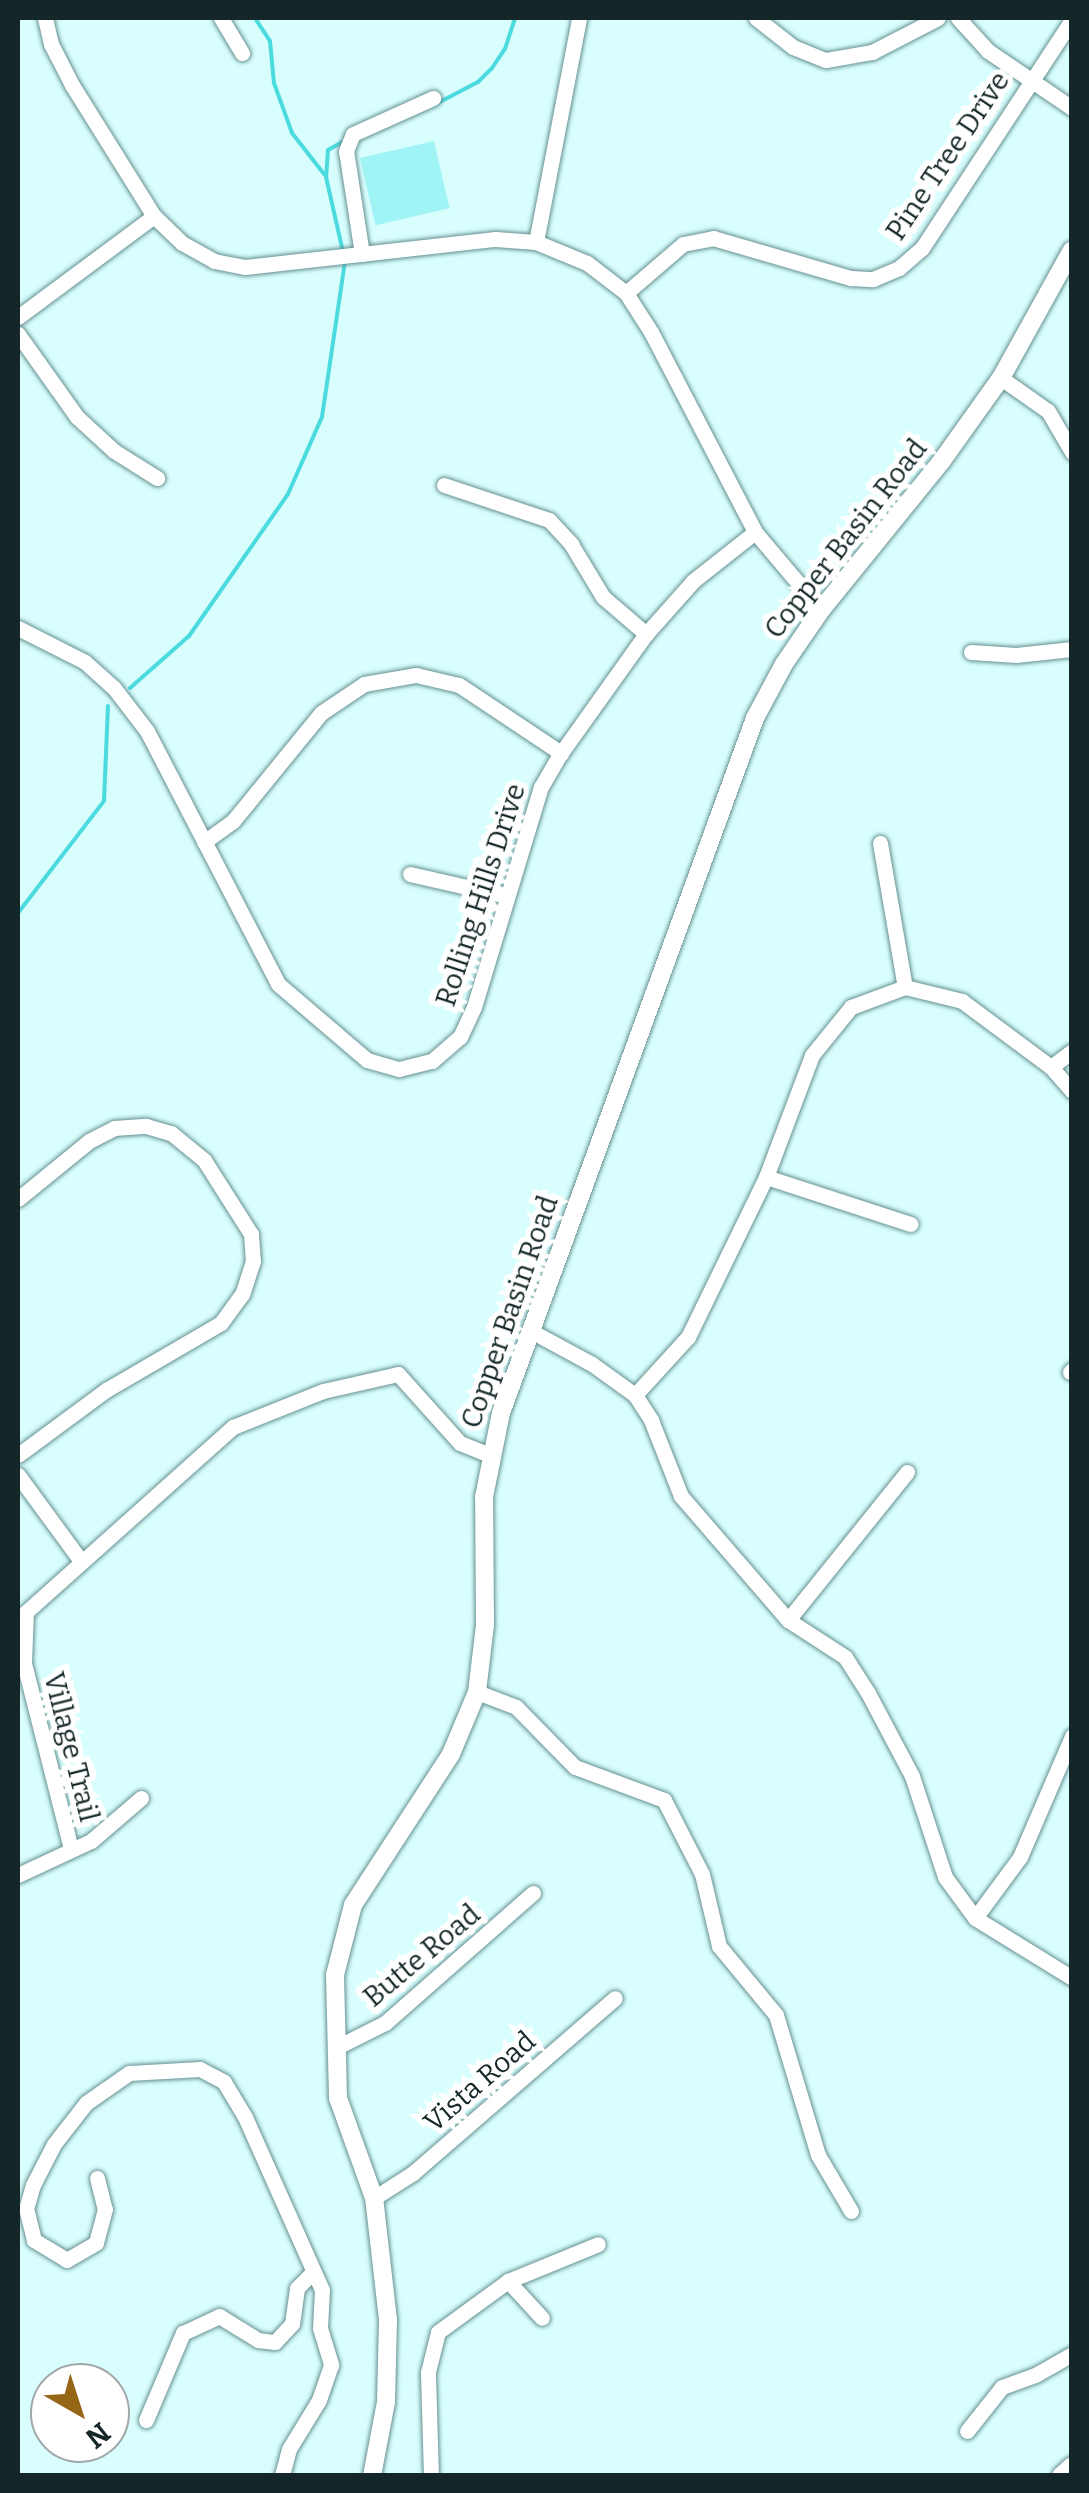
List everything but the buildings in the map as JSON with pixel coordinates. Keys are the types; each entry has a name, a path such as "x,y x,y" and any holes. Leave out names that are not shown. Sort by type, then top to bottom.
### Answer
{"street":[{"path":"44,18 51,44 72,85 154,216 182,242 214,260 245,267 495,240 536,242 587,263 626,293 651,332 755,532 821,610"},
{"path":"221,18 226,34 242,54"},
{"path":"536,242 579,18"},
{"path":"756,18 793,46 826,60 872,52 938,18"},
{"path":"958,18 988,52 1072,108"},
{"name":"Pine Tree Drive","path":"626,293 683,244 713,238 851,278 873,279 900,268 922,248 1072,20"},
{"path":"357,255 346,151 351,137 434,98"},
{"path":"18,318 154,216"},
{"name":"Copper Basin Road","path":"372,2476 386,2402 388,2320 374,2198 338,2098 335,1975 353,1905 451,1754 477,1692 485,1625 484,1497 490,1455 530,1331 739,756 773,682 821,610 941,462 1001,378 1069,260"},
{"path":"18,334 77,416 114,451 157,478"},
{"path":"1001,378 1048,411 1072,452"},
{"path":"444,485 549,520 571,544 603,597 646,634"},
{"name":"Rolling Hills Drive","path":"18,628 86,662 114,688 147,732 278,984 367,1060 399,1069 432,1061 460,1037 474,1007 541,787 561,753 646,634 693,582 755,532"},
{"path":"971,652 1016,655 1072,649"},
{"path":"204,842 233,821 320,713 364,684 416,675 460,685 561,753"},
{"path":"880,843 905,987"},
{"path":"410,874 506,896"},
{"path":"635,1395 688,1337 766,1177 812,1055 850,1007 905,987 962,1002 1051,1067 1072,1091"},
{"path":"1051,1067 1072,1051"},
{"path":"18,1200 89,1141 114,1128 146,1126 171,1134 204,1160 251,1234 254,1262 242,1294 221,1322 106,1390 18,1455"},
{"path":"766,1177 911,1224"},
{"path":"530,1331 592,1364 635,1395 651,1420 681,1496 788,1620 845,1657 912,1776 945,1877 975,1918 1072,1978"},
{"name":"Village Trail","path":"71,1849 24,1663 22,1611 233,1427 323,1391 398,1374 460,1443 490,1455"},
{"path":"788,1620 908,1472"},
{"path":"18,1474 81,1561"},
{"path":"477,1692 516,1706 575,1767 664,1800 702,1874 719,1946 776,2015 818,2155 851,2211"},
{"path":"975,1918 1020,1857 1072,1736"},
{"path":"18,1875 91,1841 142,1798"},
{"name":"Butte Road","path":"337,2047 385,2024 533,1894"},
{"name":"Vista Road","path":"374,2198 413,2173 615,1998"},
{"path":"97,2178 105,2210 96,2243 66,2260 34,2240 26,2208 33,2185 54,2144 86,2103 129,2073 200,2069 224,2082 245,2117 322,2290 320,2328 330,2365 319,2400 289,2450 282,2476"},
{"path":"430,2476 428,2372 438,2332 508,2282 598,2244"},
{"path":"146,2420 182,2332 219,2316 258,2340 275,2342 292,2324 297,2288 313,2272"},
{"path":"508,2282 542,2318"},
{"path":"967,2432 1002,2388 1038,2374 1072,2354"},
{"path":"1061,2476 1072,2466"}],"shaded area":[{"path":"434,141 450,208 375,225 360,158"}],"waterway":[{"path":"255,18 270,41 274,83 292,133 324,174"},
{"path":"434,105 478,82 492,68 505,49 515,18"},
{"path":"342,142 328,150 326,177 343,252"},
{"path":"130,688 189,636 288,494 322,417 345,261"},
{"path":"18,913 104,801 108,706"}]}
